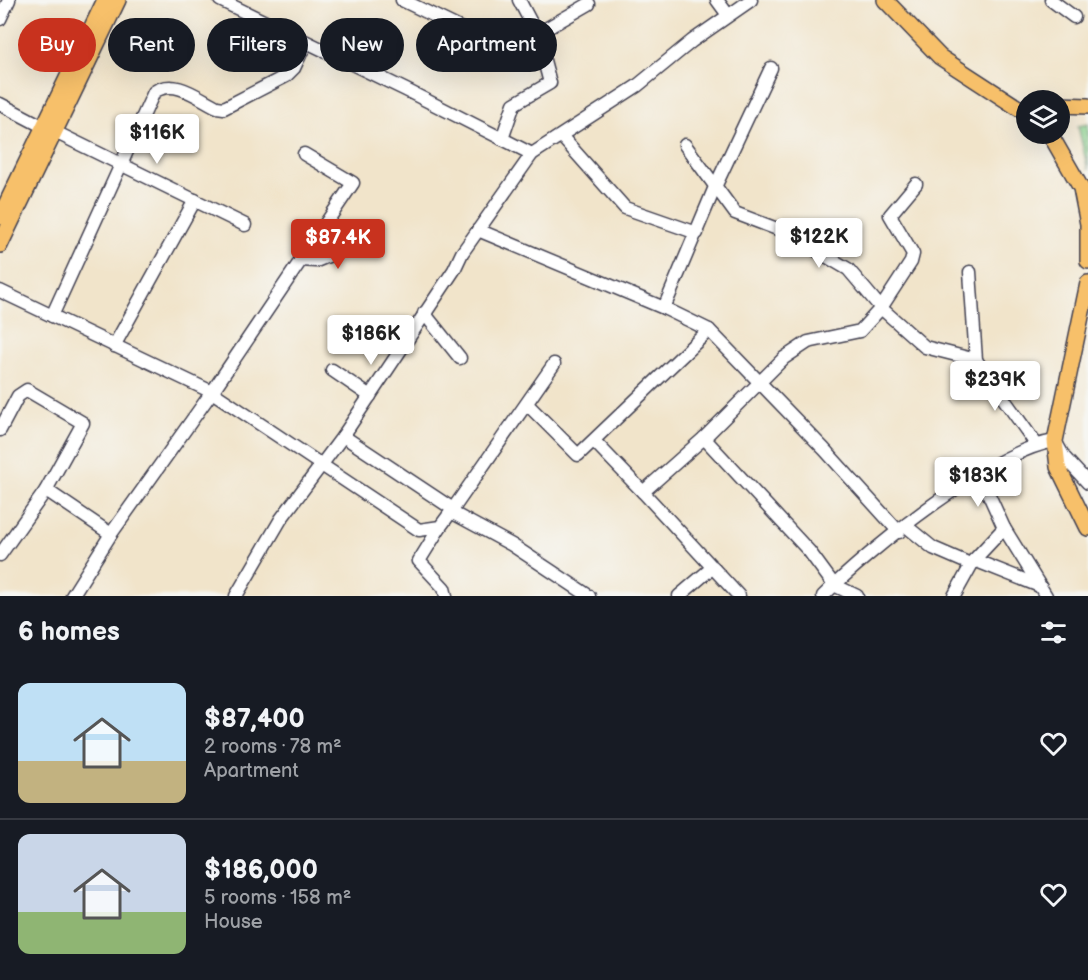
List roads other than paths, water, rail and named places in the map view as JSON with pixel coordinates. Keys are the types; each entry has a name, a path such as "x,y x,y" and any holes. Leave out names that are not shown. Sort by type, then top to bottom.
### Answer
{"main road":[{"path":"0,245 105,0"},
{"path":"0,217 50,129 118,0"},
{"path":"885,0 940,57 1016,107"},
{"path":"996,94 1016,99"},
{"path":"1070,105 1087,106"},
{"path":"1070,111 1087,106"},
{"path":"1057,144 1081,188 1088,224 1088,261"},
{"path":"1088,283 1087,302 1055,441 1058,467 1088,528"}],"street":[{"path":"0,19 9,0"},
{"path":"220,0 257,18"},
{"path":"402,0 439,18"},
{"path":"519,0 529,18"},
{"path":"717,0 728,15"},
{"path":"236,596 281,519 343,436 454,270 478,230 532,154 562,137 637,86 692,41 751,0"},
{"path":"1051,0 1074,17"},
{"path":"557,22 589,4"},
{"path":"308,43 532,154"},
{"path":"664,308 715,187 771,68"},
{"path":"52,316 154,92 163,86 173,85 217,107 224,108 290,72"},
{"path":"502,139 514,104 550,83 547,72"},
{"path":"0,105 245,225"},
{"path":"562,137 625,208 697,233"},
{"path":"685,145 735,213 785,232 848,269 881,308 925,347 976,360"},
{"path":"72,596 111,534 212,392 354,183 304,154"},
{"path":"643,492 704,438 784,358 801,345 860,331 881,308 912,262 913,254 890,215 916,184"},
{"path":"114,346 195,200"},
{"path":"478,230 664,308 709,330 902,529 933,548 1037,585"},
{"path":"300,260 316,261 369,239"},
{"path":"970,272 976,360 1036,444"},
{"path":"0,291 212,392 419,530 440,527"},
{"path":"424,313 460,358"},
{"path":"527,404 578,455 709,330"},
{"path":"446,596 444,588 419,561 440,527 554,364"},
{"path":"332,370 370,396"},
{"path":"0,430 18,396 27,390 81,419 82,429 46,490 0,555"},
{"path":"343,436 452,510 512,545 589,596"},
{"path":"704,438 808,551 834,585 857,596"},
{"path":"594,441 739,596"},
{"path":"823,596 942,498 1036,444 1055,441 1064,457 1088,483"},
{"path":"980,475 1005,528 1037,585 1046,596"},
{"path":"46,490 111,534"},
{"path":"954,596 972,562 1005,528"},
{"path":"679,596 713,567"}]}
